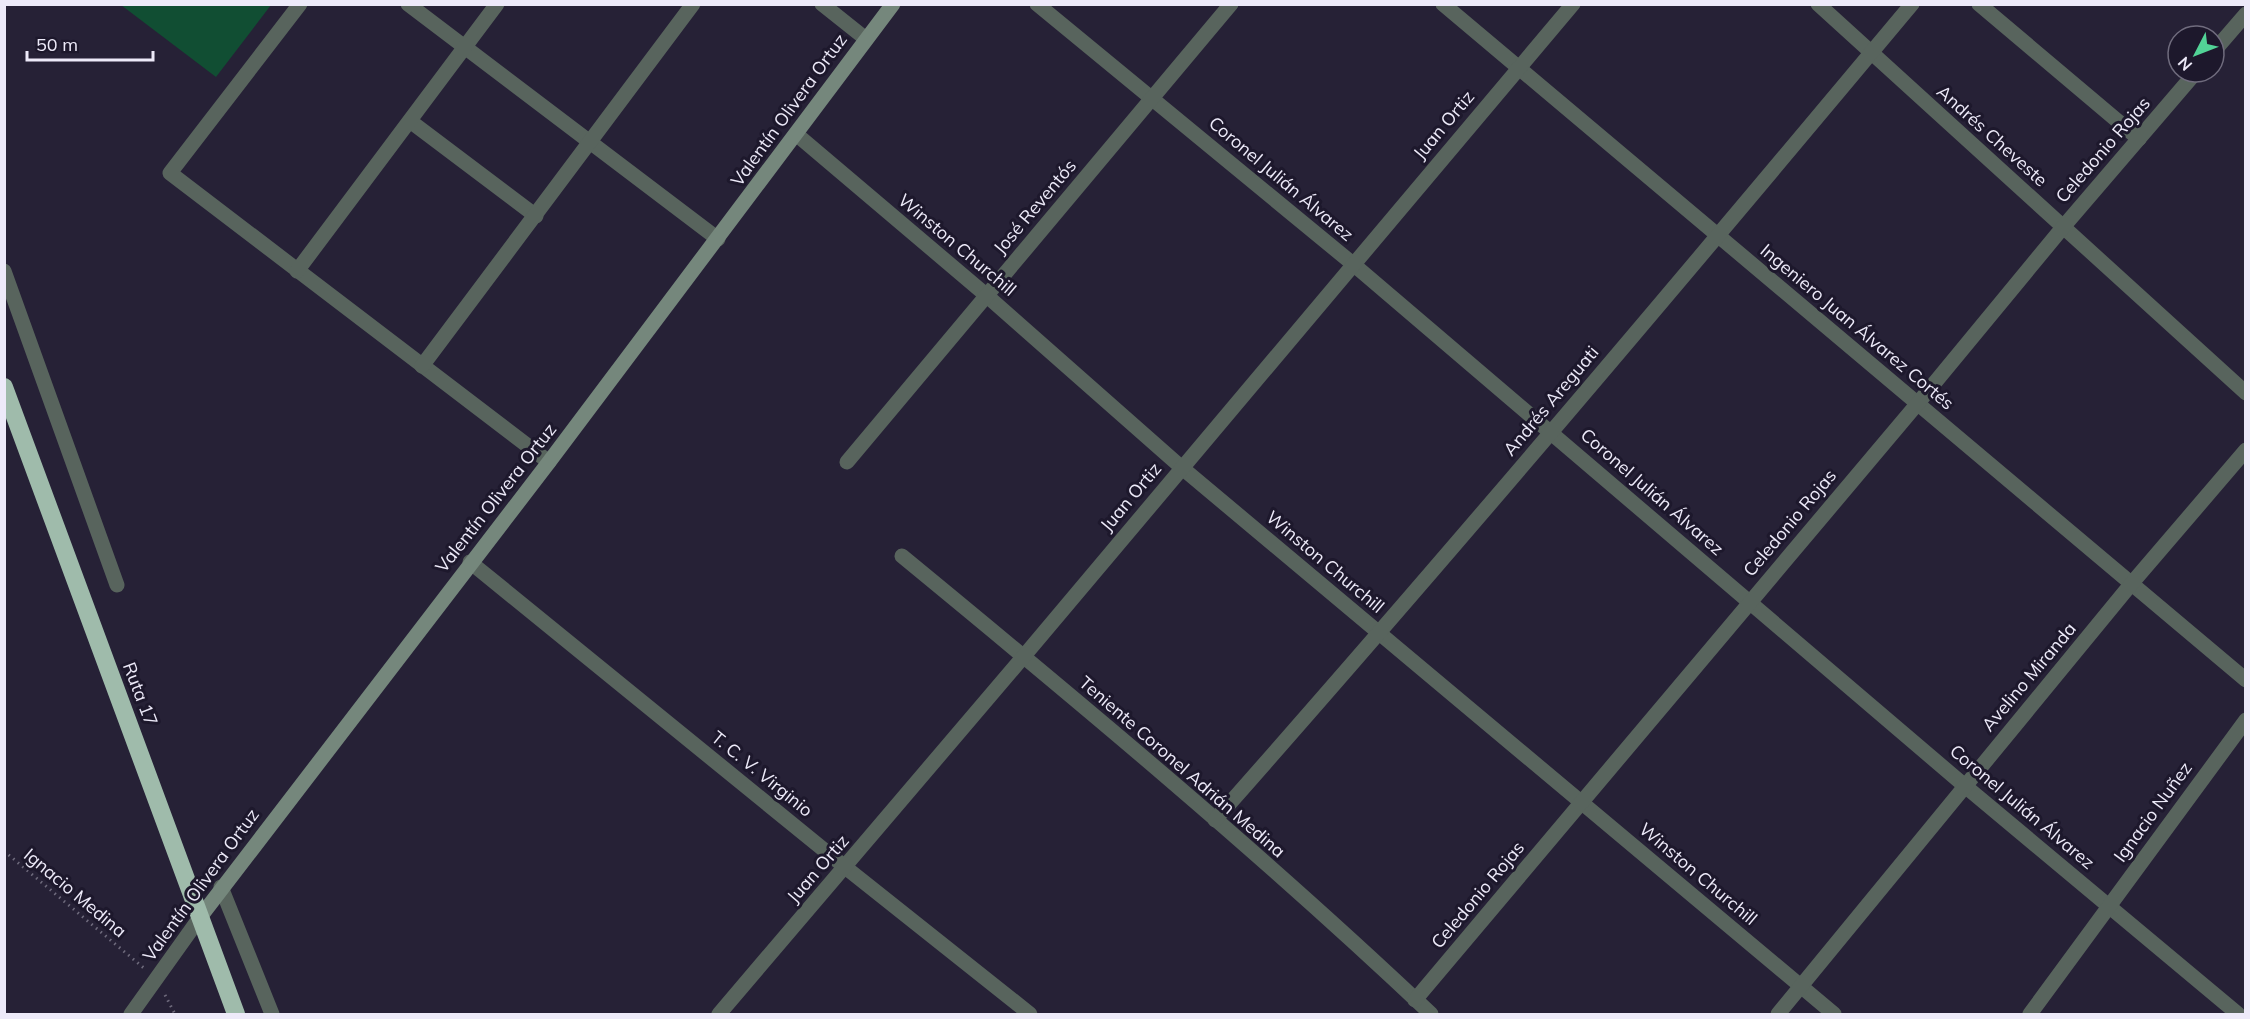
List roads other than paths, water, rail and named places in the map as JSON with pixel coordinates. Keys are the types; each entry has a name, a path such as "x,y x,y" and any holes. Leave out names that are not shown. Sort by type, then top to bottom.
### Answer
{"highway":[{"name":"Ruta 17","path":"4,387 236,1014"}],"street":[{"path":"300,4 170,173 549,462"},
{"path":"408,4 718,239"},
{"path":"297,271 497,4"},
{"path":"422,366 693,4"},
{"path":"822,4 866,39"},
{"name":"Valentín Olivera Ortuz","path":"131,1014 221,887 549,462 893,4"},
{"name":"Coronel Julián Álvarez","path":"1037,4 1353,264 1965,786 2238,1014"},
{"name":"José Reventós","path":"847,462 1231,4"},
{"name":"Ingeniero Juan Álvarez Cortés","path":"1443,4 2246,680"},
{"name":"Juan Ortiz","path":"718,1014 1024,656 1573,4"},
{"name":"Andrés Cheveste","path":"1818,4 2246,393"},
{"name":"Andrés Areguati","path":"1215,820 1380,634 1718,237 1912,4"},
{"path":"1979,4 2139,139"},
{"path":"2226,37 2246,14"},
{"name":"Celedonio Rojas","path":"1415,1000 2186,84"},
{"path":"410,121 536,216"},
{"name":"Winston Churchill","path":"796,134 986,295 1181,467 1834,1014"},
{"path":"4,271 117,585"},
{"name":"Avelino Miranda","path":"1778,1014 2132,583 2246,450"},
{"name":"Teniente Coronel Adrián Medina","path":"902,556 1024,656 1215,820 1431,1014"},
{"name":"T. C. V. Virginio","path":"470,562 845,867 1030,1014"},
{"name":"Ignacio Nuñez","path":"2030,1014 2246,720"},
{"path":"221,887 272,1014"}]}
